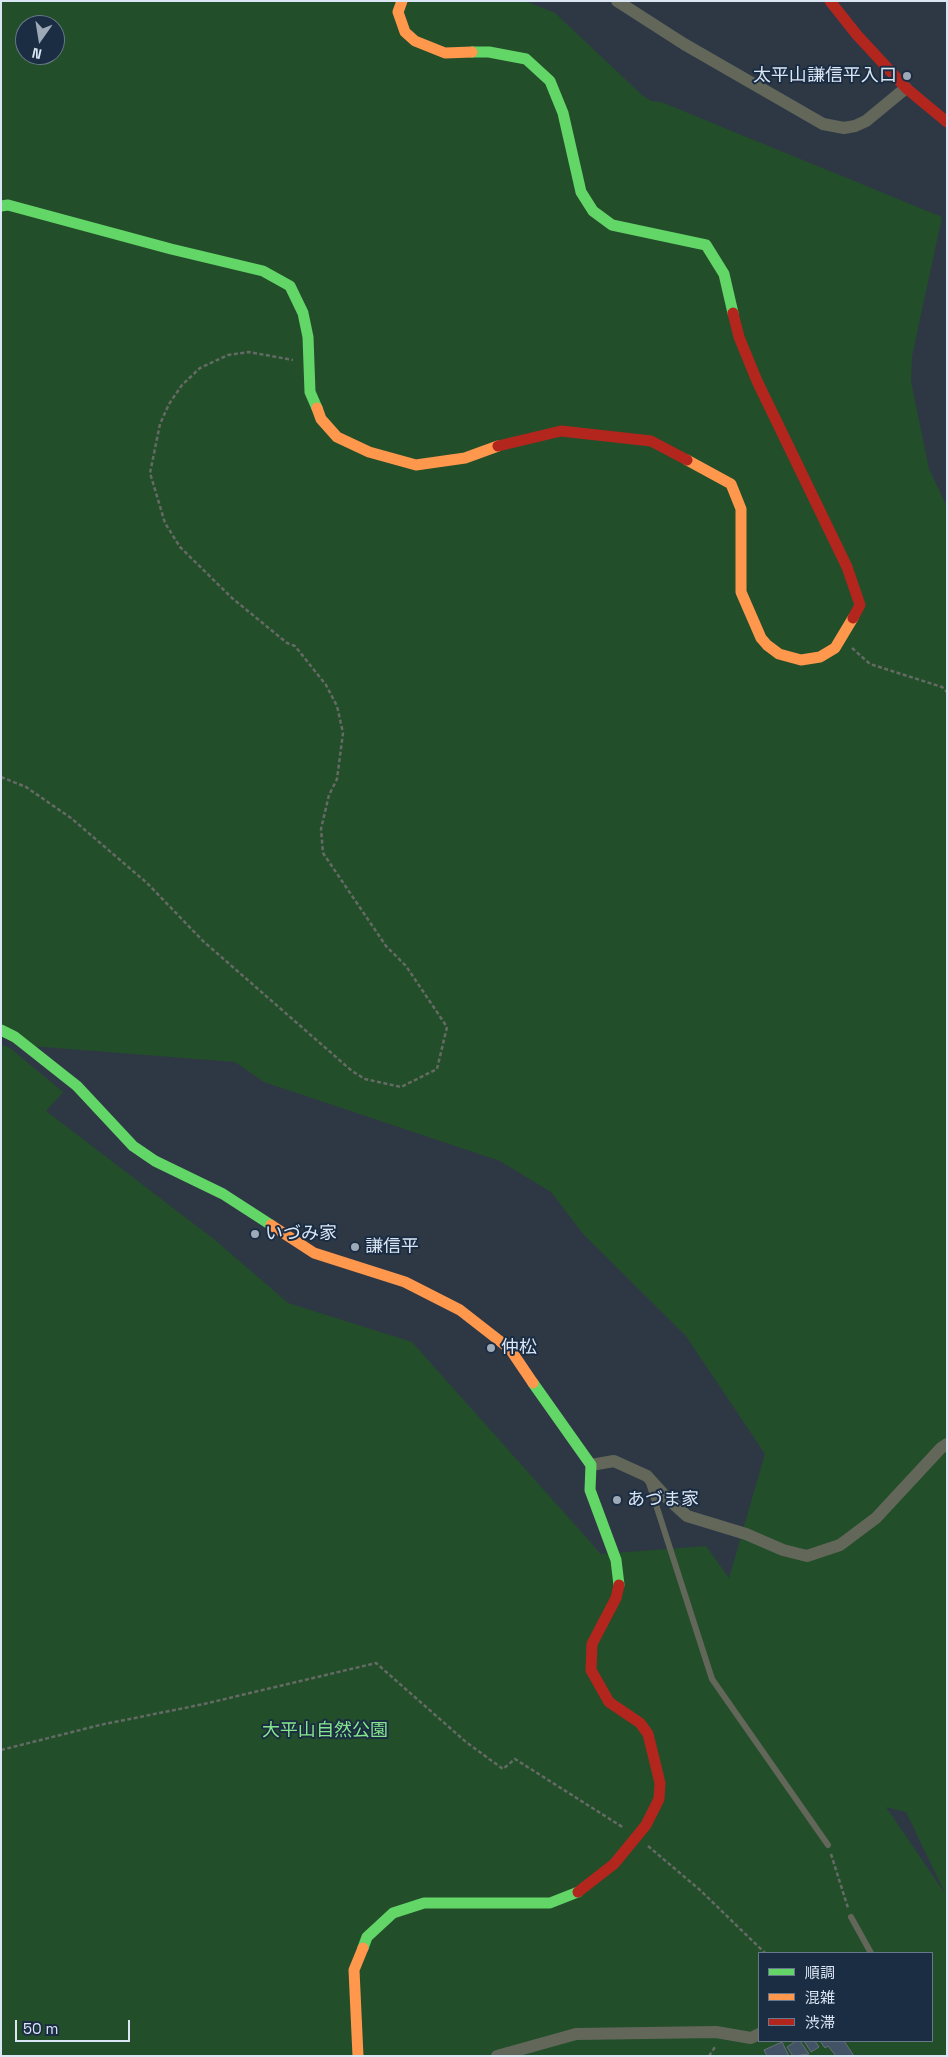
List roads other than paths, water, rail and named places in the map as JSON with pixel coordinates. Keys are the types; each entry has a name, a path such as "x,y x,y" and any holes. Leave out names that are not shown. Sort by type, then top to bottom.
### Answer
{"street":[{"path":"1,206 8,205 171,249 263,271 290,286 303,313 310,392 321,419 337,437 369,452 416,465 466,458 512,441 561,431 650,441 709,471 731,484 741,509 741,592 761,638 767,646 779,654 801,660 820,657 835,648 860,605 847,567 757,381 739,337 724,274 706,245 612,225 592,211 581,192 563,113 550,81 526,59 489,52 445,53 415,41 405,32 398,12 402,1"},
{"path":"617,1 684,44 823,124 844,128 855,126 866,121 906,88"},
{"path":"830,1 906,88 947,122"},
{"path":"1,1030 15,1037 77,1086 133,1146 155,1161 223,1194 314,1254 405,1282 460,1310 510,1349 591,1465 590,1490 616,1560 620,1581 616,1598 592,1644 591,1670 609,1702 640,1723 648,1734 660,1783 660,1799 652,1815 614,1864 574,1894 550,1902 424,1904 394,1913 367,1937 354,1970 358,2056"},
{"path":"591,1465 614,1461 647,1476 687,1516 746,1534 783,1550 807,1556 840,1545 876,1518 941,1448 947,1444"},
{"path":"497,2056 576,2034 716,2032 751,2038 758,2034"}],"lane":[{"path":"647,1476 712,1679 828,1845"},
{"path":"851,1917 870,1952"}],"place":[{"name":"太平山謙信平入口","path":"907,76"},
{"name":"いづみ家","path":"255,1234"},
{"name":"謙信平","path":"355,1247"},
{"name":"仲松","path":"491,1348"},
{"name":"あづま家","path":"617,1500"}],"park label":[{"name":"大平山自然公園","path":"325,1731"}]}
